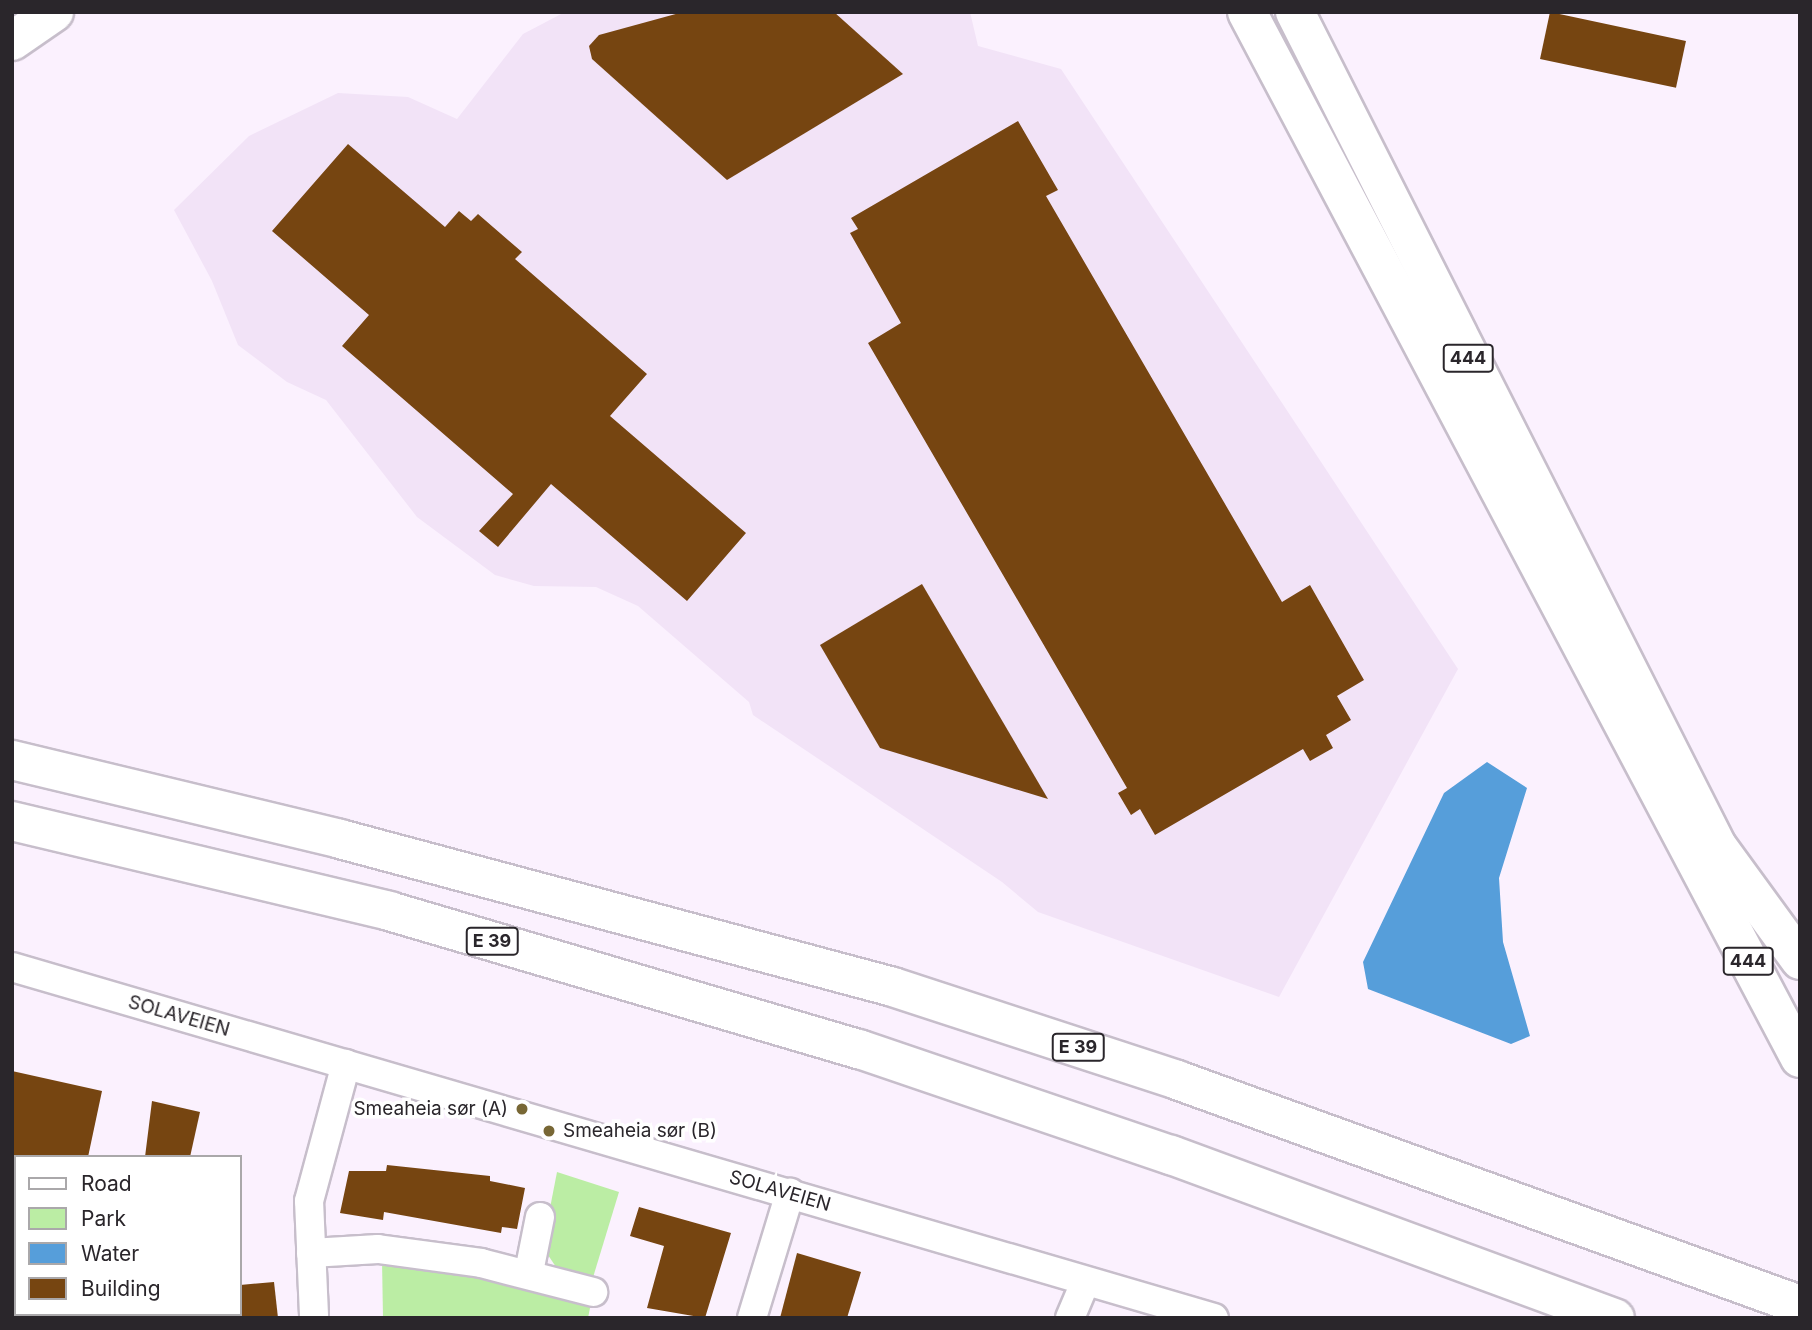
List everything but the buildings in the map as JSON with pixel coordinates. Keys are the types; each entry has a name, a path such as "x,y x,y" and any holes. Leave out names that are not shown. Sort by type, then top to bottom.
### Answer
{"highway":[{"path":"12,41 54,12"},
{"name":"444","path":"1247,12 1707,855 1800,960"},
{"name":"444","path":"1295,12 1707,855 1800,1058"},
{"name":"E 39","path":"12,760 340,839 892,987 1177,1080 1800,1305"},
{"name":"E 39","path":"12,821 389,911 859,1049 1171,1155 1615,1318"},
{"name":"E 39","path":"12,846 65,857 121,845"}],"street":[{"name":"SOLAVEIEN","path":"12,967 1214,1318"},
{"path":"314,1315 309,1201 346,1065"},
{"path":"752,1318 790,1194"},
{"path":"529,1272 540,1217"},
{"path":"311,1253 378,1249 529,1272 593,1292"},
{"path":"1070,1318 1085,1282"}],"shaded area":[{"path":"565,12 970,12 978,46 1061,69 1458,669 1279,997 1038,912 1002,882 753,715 749,702 638,606 596,587 534,586 495,575 417,517 326,400 287,382 238,345 212,281 174,210 249,136 338,93 408,97 457,119 523,34"}],"green space":[{"path":"557,1172 619,1192 591,1284 562,1276 548,1255 544,1239"},
{"path":"382,1260 527,1273 592,1298 588,1318 383,1318"}],"water":[{"path":"1487,762 1527,788 1499,878 1503,942 1530,1036 1511,1044 1368,989 1363,962 1444,793"}],"place":[{"name":"Smeaheia sør (A)","path":"522,1109"},
{"name":"Smeaheia sør (B)","path":"549,1131"}]}
